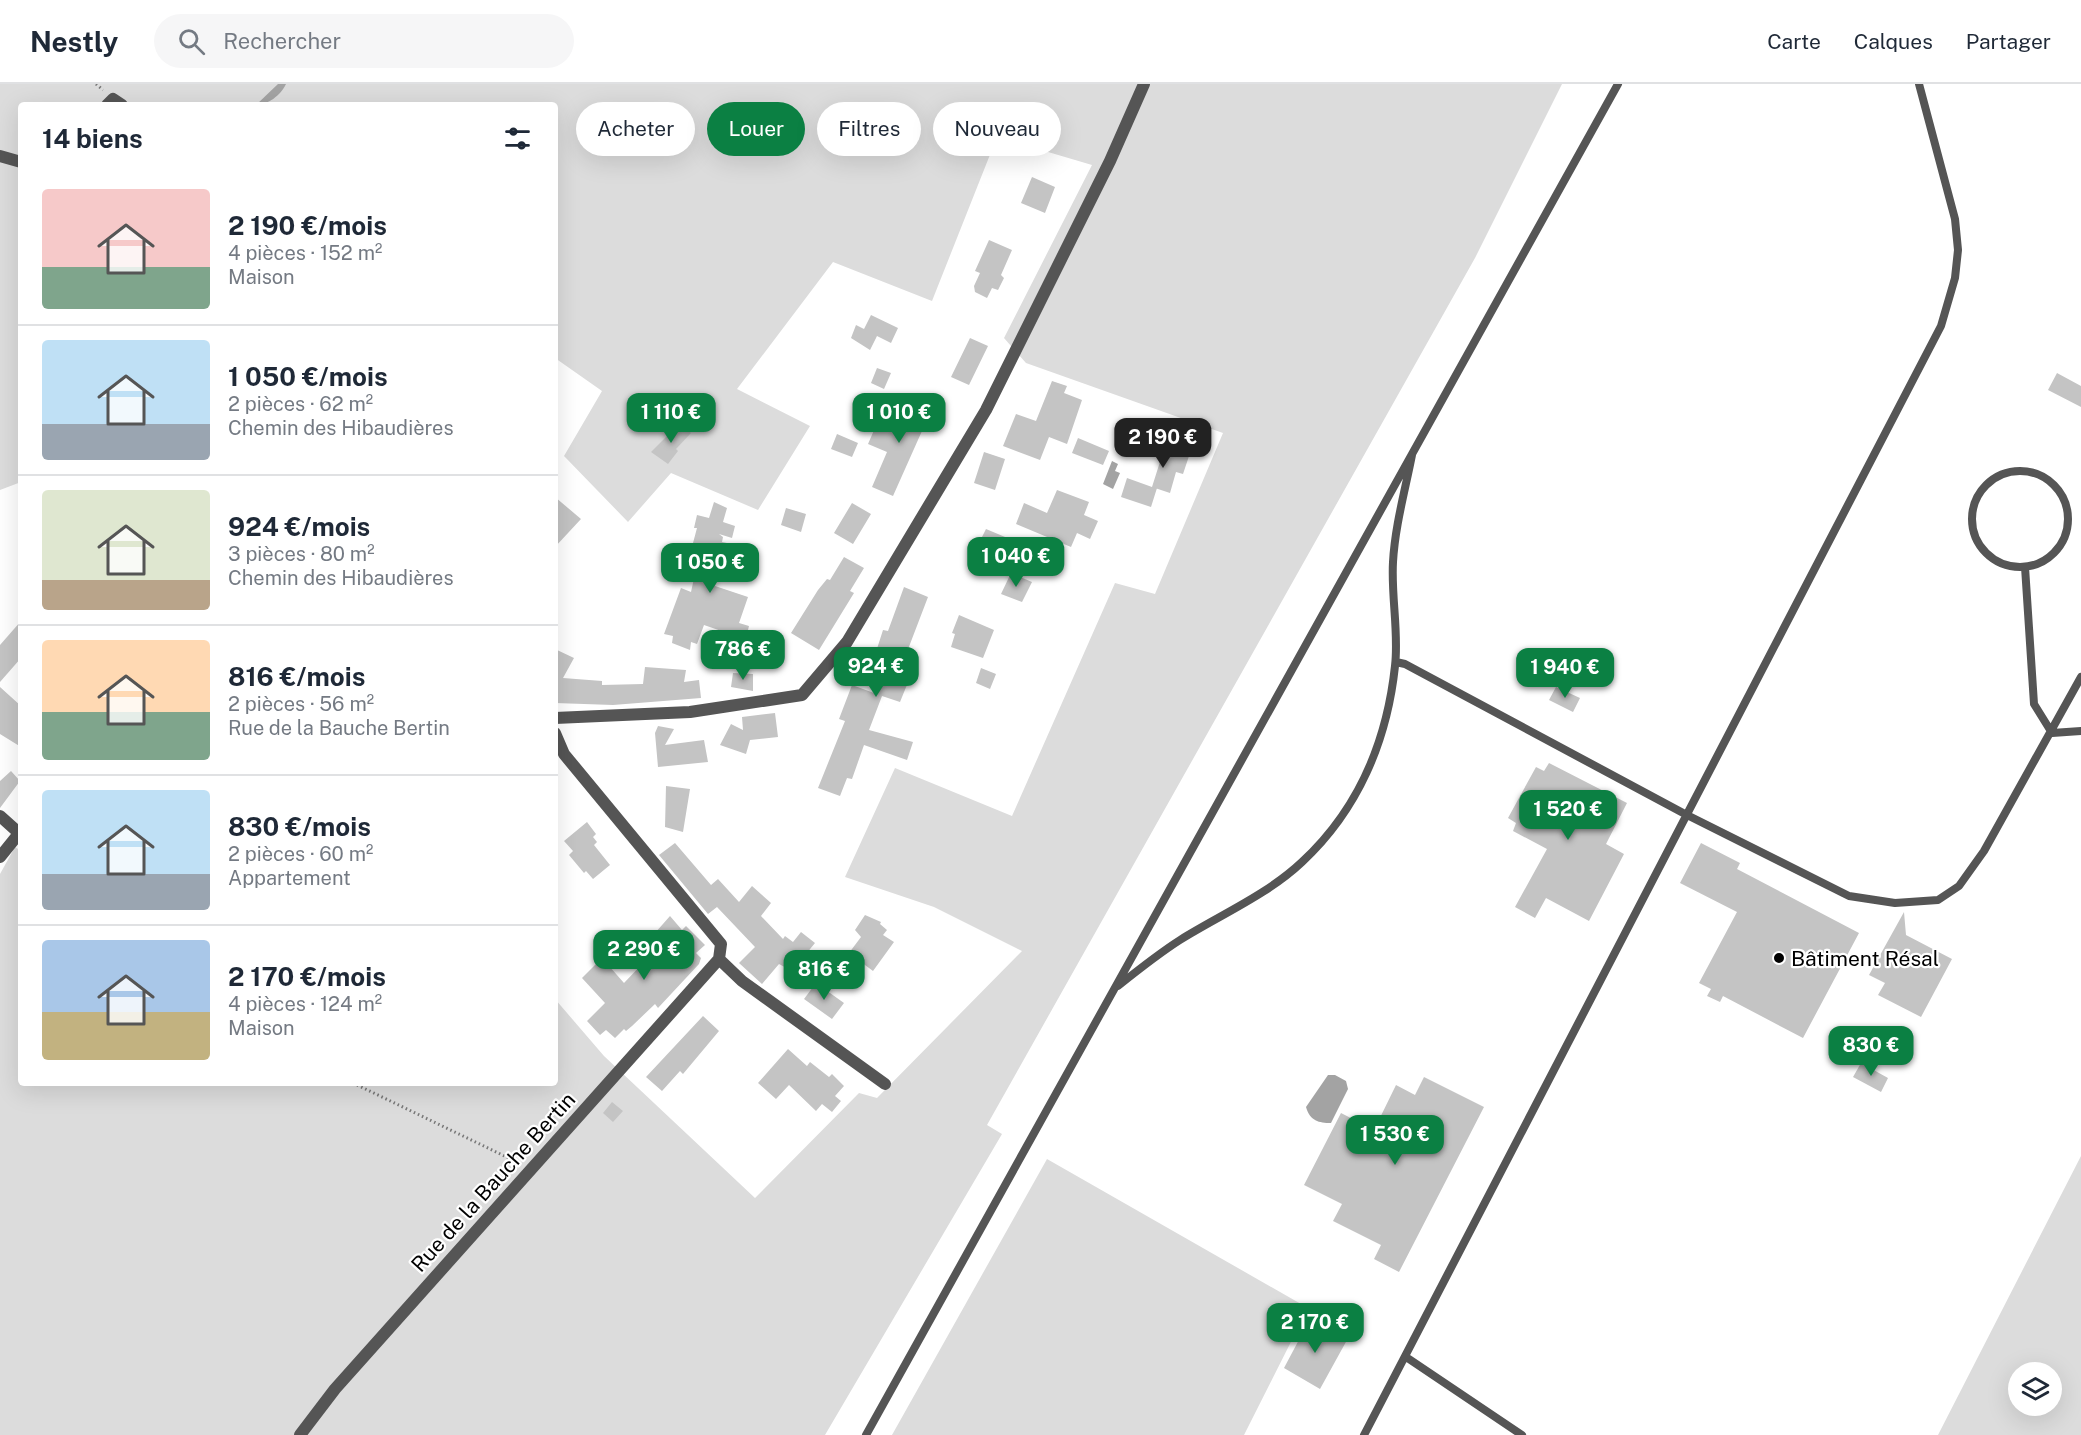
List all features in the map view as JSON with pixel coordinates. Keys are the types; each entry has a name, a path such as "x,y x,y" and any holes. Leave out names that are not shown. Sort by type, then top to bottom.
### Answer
{"street":[{"path":"558,718 690,712 802,695 847,642 986,410 1110,161 1144,84"},
{"path":"0,156 18,161"},
{"path":"558,740 564,754 721,944 719,959 742,981 885,1084"},
{"path":"0,816 18,830"},
{"path":"0,857 18,834"},
{"name":"Rue de la Bauche Bertin","path":"300,1435 335,1389 719,959"}],"lane":[{"path":"866,1435 1414,446 1618,84"},
{"path":"1364,1435 1614,958 1685,814 1941,326 1955,278 1958,250 1955,219 1919,84"},
{"path":"1114,988 1178,941 1269,887 1301,863 1330,832 1355,796 1384,730 1396,662 1393,562 1396,531 1414,446"},
{"path":"2026,471 2041,476 2054,485 2063,497 2067,512 2067,527 2062,542 2052,554 2040,562 2025,567 2008,566 1994,559 1982,548 1974,534 1972,517 1975,501 1996,477 2011,472 2026,471"},
{"path":"2025,567 2034,704 2052,733"},
{"path":"1396,662 1425,675 1685,814 1849,896 1895,903 1938,900 1959,886 1984,851 2052,733 2081,676"},
{"path":"2052,733 2081,731"},
{"path":"1406,1357 1522,1435"}],"path":[{"path":"359,1086 490,1147 531,1169"}],"shaded area":[{"path":"0,84 1562,84 1475,258 987,1125 1002,1134 825,1435 0,1435 0,874 15,847 18,849 18,1086 558,1086 558,1002 604,1056 755,1198 859,1093 877,1098 1022,951 934,907 845,877 895,768 1012,816 1115,583 1155,594 1223,433 1026,363 1004,338 1092,165 1061,156 1061,102 933,102 933,156 989,156 932,301 833,262 737,389 810,426 758,510 671,473 628,522 564,456 602,391 558,360 558,102 18,102 18,483 0,490"},
{"path":"278,84 286,84 274,99 259,102"},
{"path":"1112,461 1118,464 1115,471 1120,473 1113,489 1103,484"},
{"path":"1328,1075 1335,1075 1346,1081 1348,1089 1331,1123 1316,1120 1306,1107"},
{"path":"2081,1156 2081,1435 1938,1435"},
{"path":"1047,1159 1308,1308 1244,1435 892,1435"}],"building":[{"path":"1032,177 1055,187 1045,213 1021,203"},
{"path":"989,240 1012,250 1001,275 1004,278 998,290 992,288 987,298 975,292 974,286 980,273 975,271"},
{"path":"871,315 898,328 891,343 877,336 870,350 851,338 856,325 864,329"},
{"path":"970,338 988,346 969,385 951,377"},
{"path":"877,368 891,373 884,389 871,383"},
{"path":"2057,373 2081,386 2081,407 2048,390"},
{"path":"1052,381 1067,386 1064,393 1082,400 1067,444 1049,437 1040,460 1003,446 1016,414 1036,421"},
{"path":"914,396 934,404 893,496 872,487 887,452 868,444 878,421 899,429"},
{"path":"680,423 691,433 676,449 678,451 668,464 651,452"},
{"path":"1171,427 1196,435 1183,474 1176,472 1170,493 1157,489 1151,507 1121,497 1127,478 1152,487"},
{"path":"837,434 858,443 852,457 831,449"},
{"path":"1078,438 1109,451 1103,465 1072,453"},
{"path":"984,452 1005,459 995,490 974,483"},
{"path":"1057,490 1089,502 1084,515 1098,521 1090,539 1077,533 1071,547 1016,524 1024,503 1047,513"},
{"path":"558,500 581,519 558,544"},
{"path":"714,502 727,508 723,522 735,526 732,538 719,534 723,537 722,542 727,543 715,586 748,597 739,623 749,626 738,670 720,663 730,634 704,625 697,644 691,642 690,650 672,643 673,636 664,634 681,588 691,592 698,560 694,559 698,544 693,543 697,528 694,528 697,515 709,518"},
{"path":"852,503 871,514 853,544 834,533"},
{"path":"786,508 806,514 801,532 781,525"},
{"path":"986,529 1017,542 1006,571 972,557"},
{"path":"844,557 864,568 850,591 854,593 819,650 791,633 818,590 827,579 830,580"},
{"path":"1011,573 1032,582 1022,602 1001,594"},
{"path":"904,587 928,597 902,665 913,670 900,702 882,696 869,730 913,742 907,760 864,745 852,779 847,778 840,796 818,788 845,721 839,719 852,685 874,693 886,659 875,655 883,630 888,631"},
{"path":"959,615 994,630 983,658 951,647 955,634 952,633"},
{"path":"18,624 18,661 0,682 0,645"},
{"path":"558,650 574,658 563,678 602,681 602,685 643,684 645,667 686,670 684,682 699,680 701,698 613,705 558,703"},
{"path":"981,668 996,674 990,689 976,683"},
{"path":"733,673 753,674 753,691 731,687"},
{"path":"0,687 18,703 18,745 0,734"},
{"path":"1556,687 1580,698 1573,712 1549,700"},
{"path":"775,713 778,737 750,740 746,754 720,745 731,724 743,730 742,717"},
{"path":"658,726 674,729 665,745 704,740 708,762 658,767 655,733"},
{"path":"1549,763 1627,803 1606,844 1624,854 1589,921 1546,898 1535,918 1515,907 1547,849 1513,831 1516,823 1508,818 1536,767 1544,771"},
{"path":"11,771 18,779 18,784 0,808 0,781"},
{"path":"666,786 690,789 683,832 665,827"},
{"path":"587,822 596,834 593,837 597,842 594,845 610,865 593,879 586,871 584,873 569,855 573,851 564,841"},
{"path":"675,843 711,885 718,879 739,902 752,886 771,903 761,916 783,939 785,936 793,942 801,932 815,943 792,971 779,964 762,984 739,963 755,947 717,907 708,914 659,855"},
{"name":"Bâtiment Résal","path":"1701,843 1740,863 1737,869 1859,933 1803,1038 1723,996 1720,1002 1707,996 1711,989 1699,983 1737,912 1680,883"},
{"path":"1904,912 1906,935 1952,959 1921,1017 1878,995 1885,983 1869,975"},
{"path":"865,915 881,922 880,924 887,930 883,935 894,942 873,971 849,953 861,937 855,930"},
{"path":"670,916 682,930 686,926 705,945 696,953 701,958 699,964 658,1008 655,1004 626,1031 624,1029 615,1038 606,1030 600,1035 587,1021 605,1003 582,978 602,958 624,983 645,961 647,963 667,944 655,933"},
{"path":"816,983 844,1003 832,1019 804,999"},
{"path":"703,1016 719,1031 683,1074 680,1071 662,1091 646,1077"},
{"path":"788,1049 807,1066 810,1062 829,1077 832,1074 844,1086 835,1096 841,1101 832,1112 822,1104 816,1111 789,1085 776,1099 758,1083"},
{"path":"1861,1063 1888,1078 1881,1092 1853,1077"},
{"path":"1424,1077 1484,1107 1399,1272 1374,1259 1381,1245 1333,1221 1342,1204 1304,1185 1341,1113 1374,1130 1396,1085 1415,1095"},
{"path":"612,1102 623,1111 613,1122 603,1113"},
{"path":"1310,1319 1347,1340 1320,1389 1284,1368"}],"place":[{"name":"Bâtiment Résal","path":"1779,958"}]}
